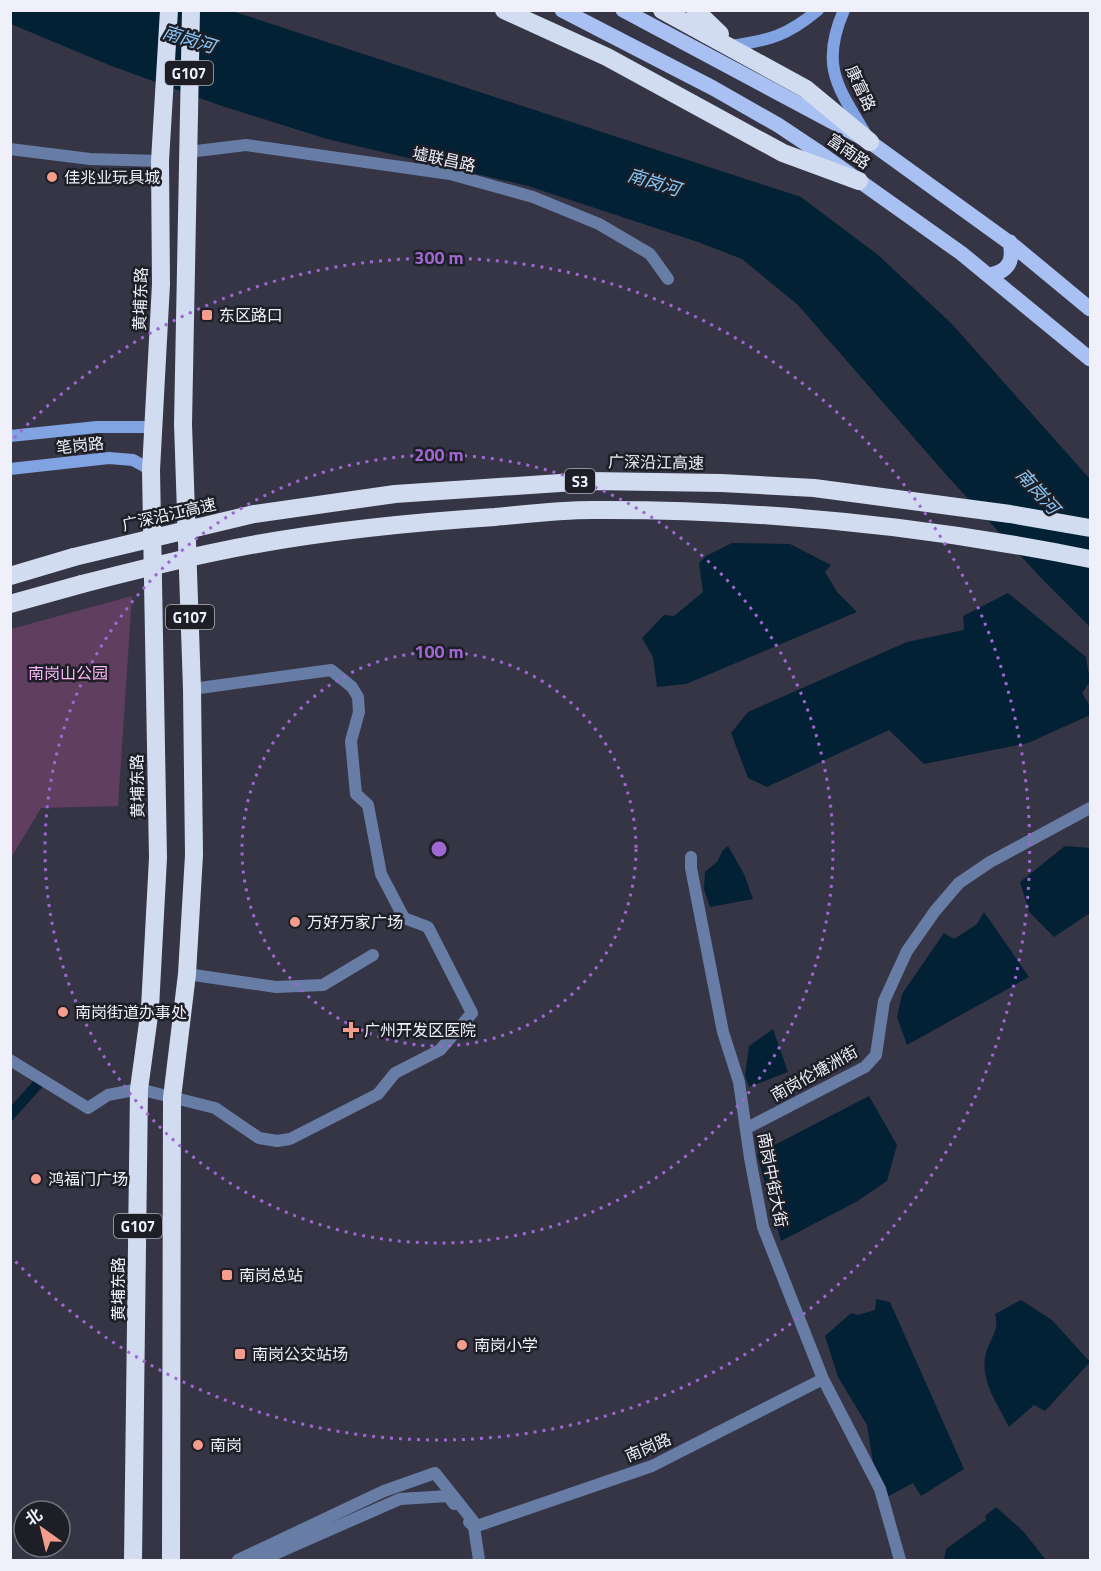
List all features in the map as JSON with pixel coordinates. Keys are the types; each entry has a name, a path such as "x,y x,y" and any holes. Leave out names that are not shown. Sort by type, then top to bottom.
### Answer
{"highway":[{"name":"黄埔东路","path":"133,1560 139,1089 150,1008 158,858 151,470 161,284 160,160 169,10"},
{"name":"G107","path":"171,1560 172,1098 187,974 194,855 192,689 183,424 191,10"},
{"path":"504,10 607,57 783,153 859,181"},
{"path":"662,10 806,89 870,142"},
{"path":"695,10 731,46"},
{"name":"广深沿江高速","path":"10,576 74,557 254,514 395,494 590,481 721,483 814,488 1010,514 1090,528"},
{"name":"S3","path":"10,604 211,553 310,536 422,522 590,510 773,515 898,528 1090,559"}],"main road":[{"name":"富南路","path":"562,10 713,88 778,125 990,275 1090,359"},
{"name":"富南路","path":"623,10 870,142 1010,242 1090,309"},
{"path":"990,275 1000,273 1007,267 1012,253 1010,242"}],"street":[{"path":"731,46 781,36 800,25 818,10"},
{"name":"康富路","path":"844,10 832,45 834,75 870,142"},
{"name":"墟联昌路","path":"188,143 246,145 450,174 533,197 599,225 650,254 668,279"},
{"path":"10,149 90,159 160,160"},
{"name":"笔岗路","path":"10,436 97,427 154,427"},
{"name":"笔岗路","path":"10,469 109,458 133,460 151,470"},
{"path":"10,1060 88,1108 108,1095 139,1089 215,1108 259,1138 277,1141 290,1139 378,1094 395,1073 440,1050 472,1013 428,927 404,918 381,874 368,805 356,794 351,741 359,712 358,697 352,687 331,670 192,689"},
{"name":"南岗伦塘洲街","path":"747,1128 865,1067 876,1055 884,1001 907,951 935,911 959,883 990,862 1090,808"},
{"name":"南岗中街大街","path":"691,857 691,868 723,1032 740,1082 750,1158 763,1227 824,1379 880,1489 900,1560"},
{"path":"187,974 276,987 323,985 373,955"},
{"name":"南岗路","path":"475,1527 652,1466 824,1379"},
{"path":"238,1560 384,1491 435,1473 475,1527 479,1560"},
{"path":"261,1560 400,1498 448,1496 475,1527"}],"green space":[{"name":"南岗山公园","path":"132,596 118,806 41,808 11,858 11,629"}],"water":[{"name":"南岗河","path":"10,11 232,11 801,197 878,255 951,323 1090,479 1090,627 949,478 798,305 742,259 698,242 528,186 327,139 219,105 109,65 11,24"},
{"path":"732,543 790,544 831,565 825,572 837,592 857,612 686,684 657,687 653,657 642,638 664,615 674,616 703,592 699,563 706,556"},
{"path":"1008,593 1086,657 1090,681 1082,693 1090,706 1090,715 1028,743 924,764 889,730 767,787 748,778 731,733 748,712 907,642 964,630 963,616"},
{"path":"728,846 744,874 753,899 710,907 704,889 705,872 717,862 723,850"},
{"path":"1065,846 1090,848 1090,913 1054,937 1029,912 1020,882"},
{"path":"984,912 1029,977 907,1045 897,1017 902,994 944,933 954,939 977,924"},
{"path":"773,1029 788,1072 749,1087 745,1075 749,1046"},
{"path":"36,1078 46,1083 11,1122 11,1106"},
{"path":"869,1096 897,1145 887,1181 856,1202 781,1241 757,1154"},
{"path":"876,1299 890,1302 964,1469 921,1496 913,1483 887,1497 873,1462 867,1425 838,1377 825,1336 851,1313 858,1315 875,1310"},
{"path":"1021,1300 1052,1320 1090,1362 1045,1411 1034,1405 1009,1427 987,1382 985,1363 986,1353 996,1325 995,1314"},
{"path":"996,1507 1023,1531 1046,1560 944,1560 946,1549 986,1520 985,1516"}],"place":[{"name":"佳兆业玩具城","path":"52,177"},
{"name":"东区路口","path":"207,315"},
{"name":"万好万家广场","path":"295,922"},
{"name":"南岗街道办事处","path":"63,1012"},
{"name":"广州开发区医院","path":"351,1030"},
{"name":"鸿福门广场","path":"36,1179"},
{"name":"南岗总站","path":"227,1275"},
{"name":"南岗小学","path":"462,1345"},
{"name":"南岗公交站场","path":"240,1354"},
{"name":"南岗","path":"198,1445"}]}
